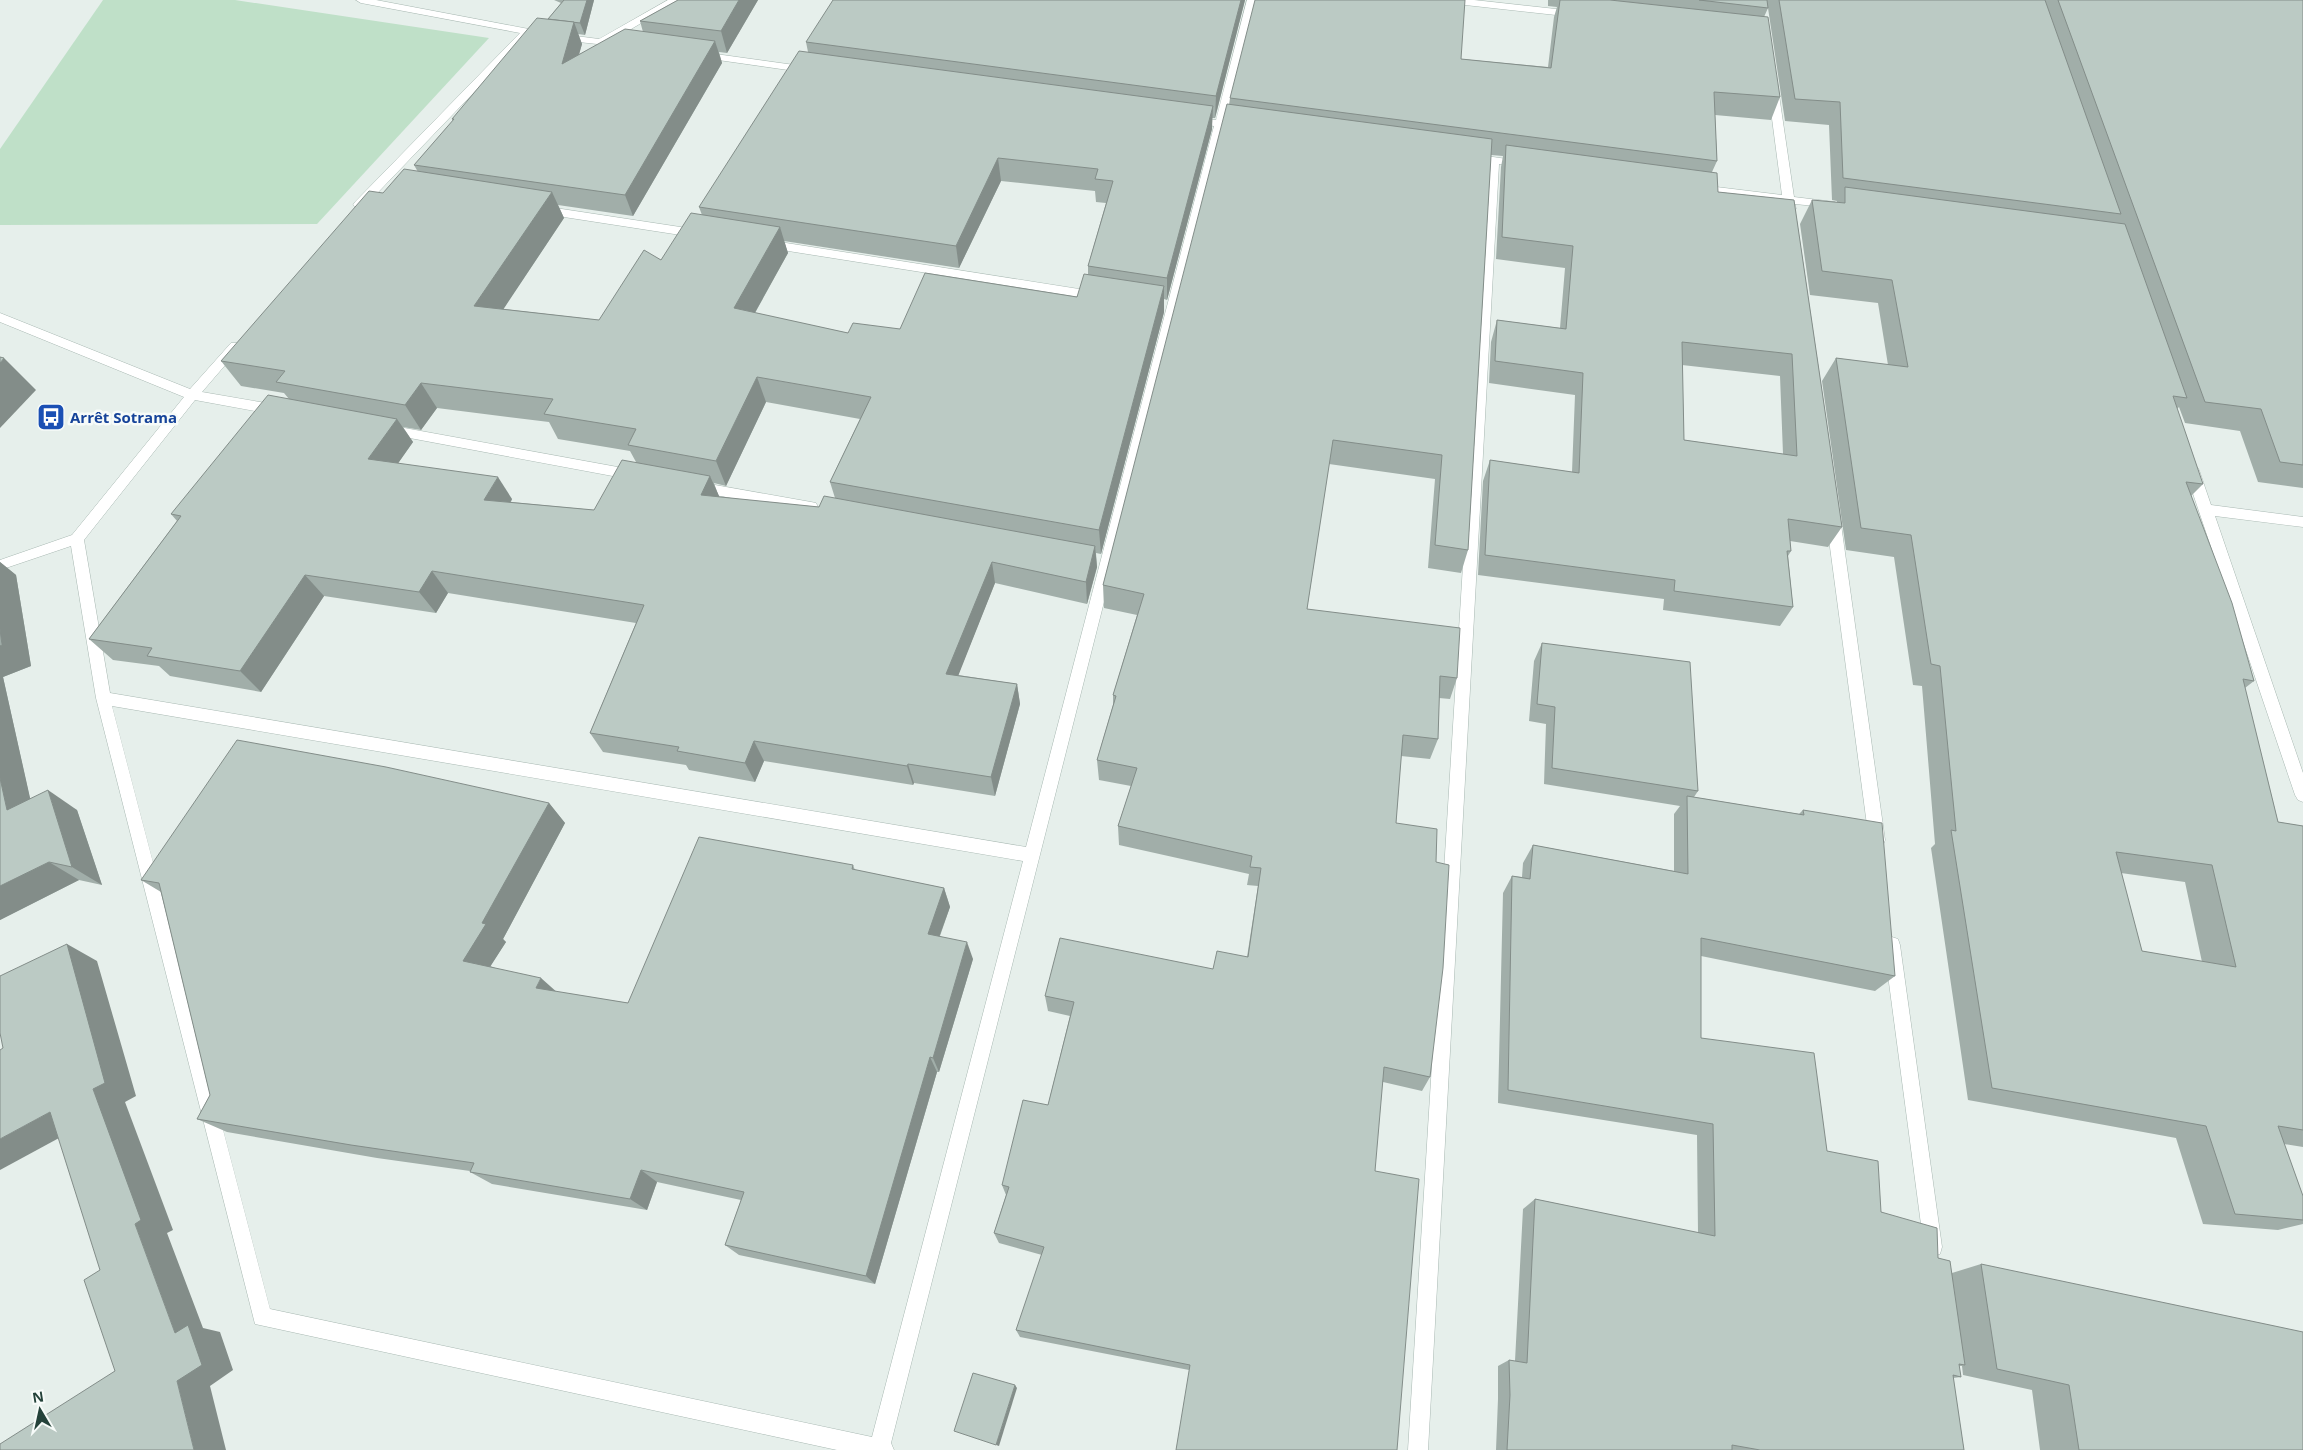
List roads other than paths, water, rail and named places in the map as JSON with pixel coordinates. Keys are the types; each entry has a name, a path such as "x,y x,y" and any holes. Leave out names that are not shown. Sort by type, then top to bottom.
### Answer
{"street":[{"path":"361,0 527,32 631,46"},
{"path":"601,42 675,0"},
{"path":"77,539 103,698 262,1317 879,1450 1032,855 1102,561 1168,307 1221,124 1252,0"},
{"path":"1447,0 1582,15"},
{"path":"352,213 527,32"},
{"path":"690,54 818,71"},
{"path":"1771,74 1791,219"},
{"path":"1181,119 1250,128"},
{"path":"1464,156 1533,165"},
{"path":"1418,1450 1494,160"},
{"path":"378,184 397,187"},
{"path":"1690,186 1838,206"},
{"path":"535,208 712,236"},
{"path":"751,242 1114,298"},
{"path":"0,317 192,395 289,412"},
{"path":"0,565 77,539 192,395 243,336"},
{"path":"377,428 650,478"},
{"path":"2187,455 2303,795"},
{"path":"688,485 825,510"},
{"path":"1831,505 1880,859"},
{"path":"2206,510 2303,522"},
{"path":"103,698 1032,855"},
{"path":"1889,928 1936,1263"}],"place":[{"name":"Arrêt Sotrama","path":"51,417"}]}
